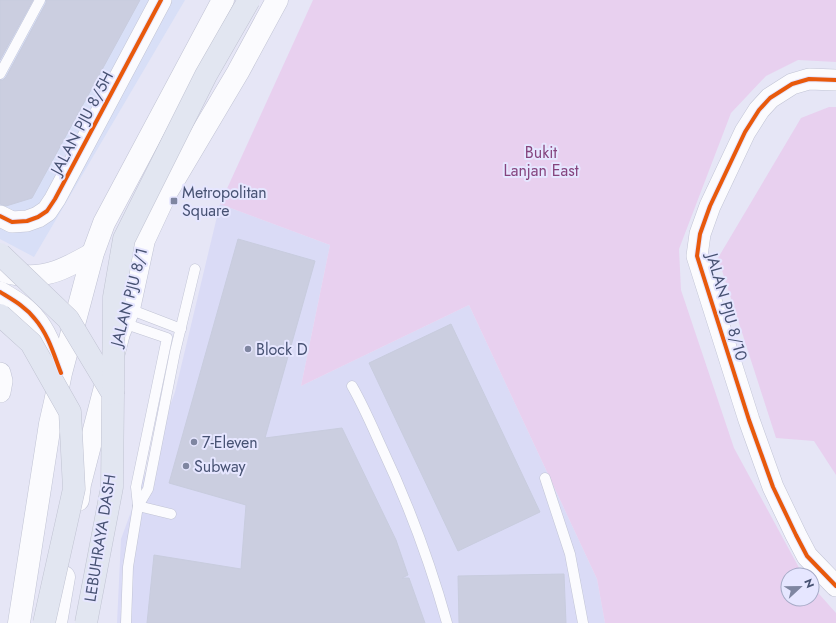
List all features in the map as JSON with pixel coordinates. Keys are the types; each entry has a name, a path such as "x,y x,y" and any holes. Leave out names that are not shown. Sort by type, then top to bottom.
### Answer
{"highway":[{"name":"LEBUHRAYA DASH","path":"86,623 112,487 114,297 124,239 206,75 249,0"},
{"path":"0,254 68,319 113,394"},
{"name":"LEBUHRAYA DASH","path":"0,315 31,343 70,412 74,489 44,623"}],"main road":[{"path":"19,623 50,424 61,373 93,254 104,223 223,0"},
{"name":"JALAN PJU 8/1","path":"56,623 80,484 120,333 126,316 144,240 165,195 238,72 277,0"}],"street":[{"name":"JALAN PJU 8/5H","path":"0,216 12,222 27,221 38,217 47,211 160,0"},
{"name":"JALAN PJU 8/10","path":"836,80 809,80 792,84 770,98 759,110 745,132 710,206 700,234 697,256 749,420 773,487 807,556 836,586"},
{"path":"0,270 23,275 41,275 64,269 93,254"},
{"path":"0,292 20,305 36,319 46,337 61,373"},
{"path":"0,373 2,381 0,392"}],"lane":[{"path":"0,74 40,0"},
{"path":"138,506 148,489 195,269"},
{"path":"126,316 181,329"},
{"path":"126,316 167,338 136,487 138,506 128,567 126,623"},
{"path":"352,386 360,400 399,485 425,552 447,623"},
{"path":"545,478 570,554 583,623"},
{"path":"138,506 171,514"}],"shaded area":[{"path":"0,0 185,0 34,257 0,239"},
{"name":"Metropolitan Square","path":"220,204 330,245 301,386 469,305 597,579 605,623 117,623 121,539 175,392"}],"green space":[{"name":"Bukit Lanjan East","path":"313,0 836,0 836,62 798,60 766,76 731,113 679,249 681,290 734,448 799,567 780,567 780,607 820,607 820,595 836,613 836,623 605,623 597,579 469,305 301,386 330,245 220,204"},
{"path":"829,107 836,107 836,475 814,441 776,438 718,258 801,118"}],"building":[{"path":"0,0 33,0 0,60"},
{"path":"46,0 140,0 32,198 6,206 0,204 0,80 3,80 6,77 46,3"},
{"path":"238,239 315,261 265,438 342,428 396,540 408,575 402,578 409,578 425,623 147,623 154,555 241,569 246,505 169,483"},
{"path":"451,324 540,512 458,551 369,363"},
{"path":"564,574 566,623 459,623 458,576"}],"cycle path":[{"path":"0,216 12,222 27,221 38,217 47,211 55,199 161,0"},
{"path":"836,80 809,79 792,84 770,98 759,110 745,132 710,206 700,234 697,256 749,420 773,487 807,556 836,586"},
{"path":"0,292 23,307 40,325 44,331 61,373"}],"place":[{"name":"Metropolitan Square","path":"174,201"},
{"name":"Block D","path":"248,349"},
{"name":"7-Eleven","path":"194,442"},
{"name":"Subway","path":"186,466"}]}
